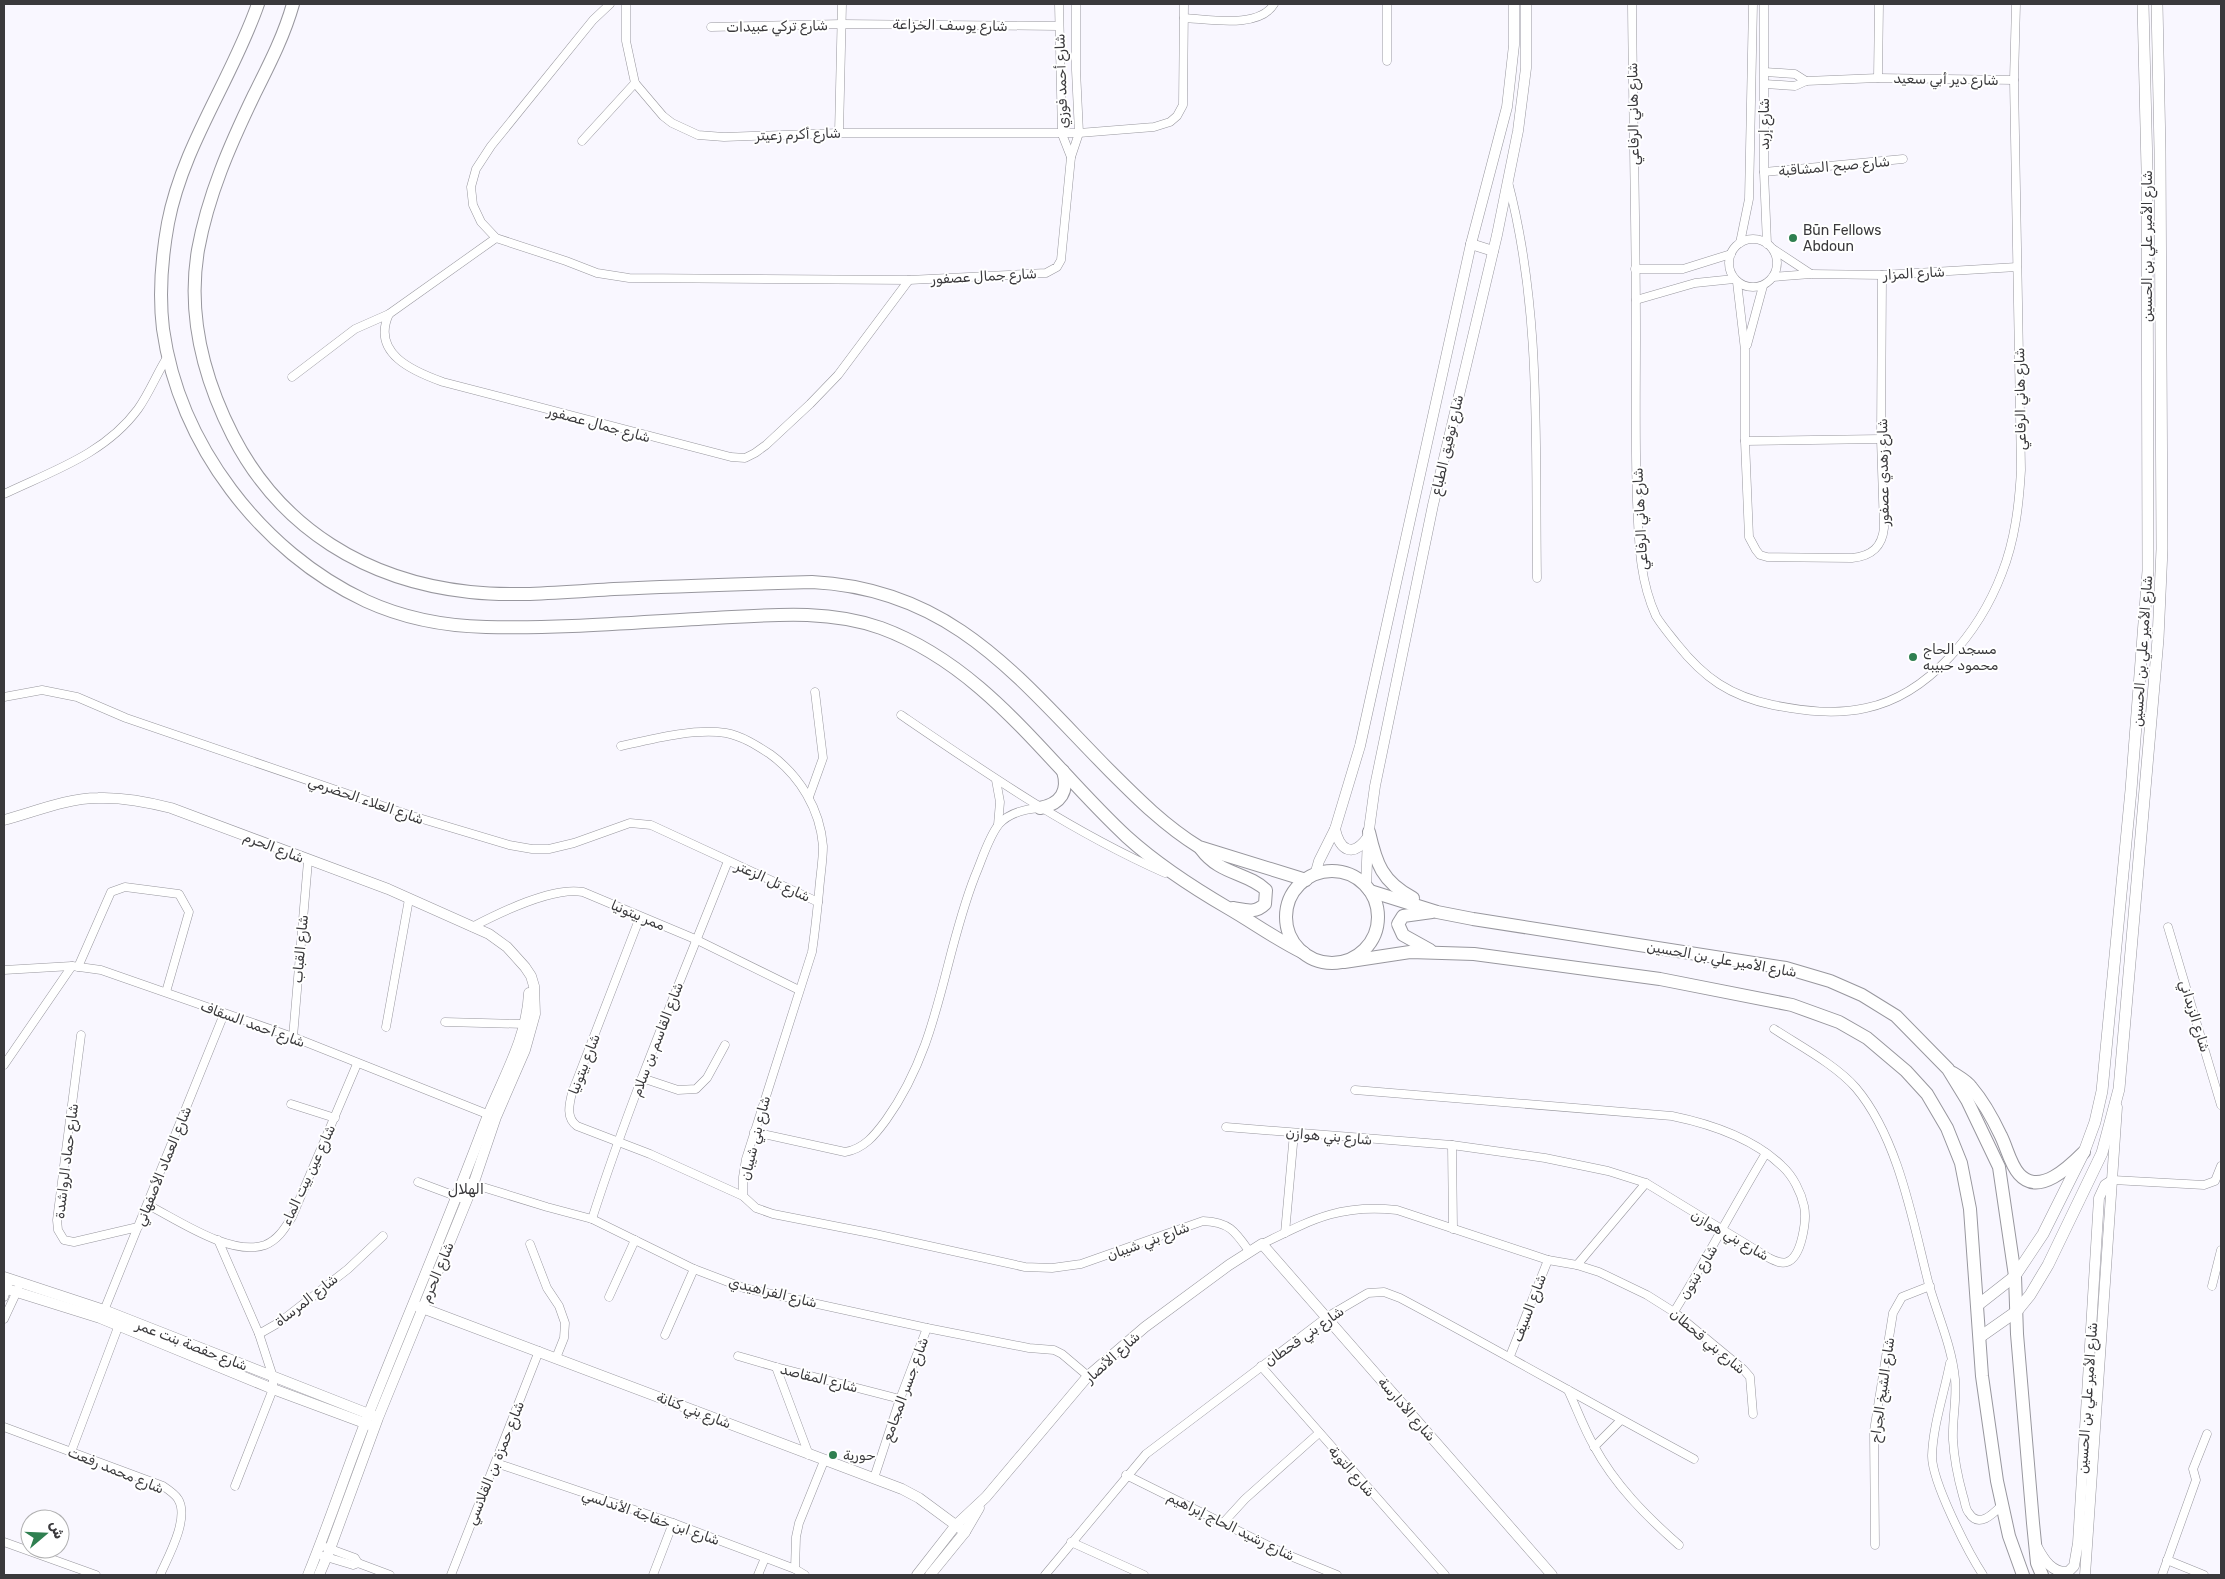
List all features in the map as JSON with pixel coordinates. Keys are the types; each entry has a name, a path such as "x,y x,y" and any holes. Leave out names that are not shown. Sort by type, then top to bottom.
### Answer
{"main road":[{"path":"258,4 235,60 189,154 172,205 167,227 162,294 163,325 168,356 180,395 213,463 254,518 277,541 307,566 366,601 430,621 488,627 798,614 853,620 898,635 955,666 989,696 1126,836 1181,880 1228,907 1280,942 1323,962 1344,962 1392,954 1432,952 1474,954 1660,980 1792,1004 1839,1022 1867,1038 1906,1071 1927,1094 1947,1128 1961,1163 1970,1209 1982,1376 2002,1505 2009,1536 2023,1575"},
{"path":"293,4 272,59 220,172 207,208 198,252 195,321 206,373 219,409 254,472 284,508 305,528 346,554 403,580 471,592 526,594 812,582 860,586 887,594 939,616 978,642 1022,680 1148,810 1199,847 1221,867 1266,890 1265,904 1260,909 1250,911 1228,907"},
{"name":"شارع الأمير علي بن الحسين","path":"1978,1305 2015,1276 2043,1234 2084,1152 2095,1122 2102,1092 2143,646 2148,571 2147,169 2143,4"},
{"name":"شارع الأمير علي بن الحسين","path":"1980,1338 2017,1311 2034,1289 2048,1265 2102,1153 2119,1089 2158,639 2162,549 2157,4"},
{"path":"2147,299 2160,299"},
{"path":"1040,808 1050,806 1059,800 1065,792 1066,781 1063,771"},
{"path":"1368,834 1376,857 1390,884 1437,912"},
{"path":"1199,847 1310,877"},
{"path":"1304,953 1290,936 1286,914 1293,893 1310,877 1328,872 1342,872 1355,878 1368,889 1378,912 1375,933 1363,951 1344,962"},
{"name":"شارع الأمير علي بن الحسين","path":"1368,889 1437,912 1547,932 1786,968 1830,981 1881,1006 1896,1016 1948,1069 1967,1100 1999,1168 2015,1276 2021,1381 2038,1563 2042,1575"},
{"path":"1432,952 1408,939 1401,932 1398,924 1401,918 1408,915 1437,912"},
{"path":"1948,1069 1970,1085 1989,1114 2020,1175 2030,1181 2044,1181 2055,1177 2084,1152"}],"street":[{"path":"292,377 355,330 389,314 496,238 481,222 473,205 471,187 476,169 490,146 593,20 610,4"},
{"name":"شارع أكرم زعيتر","path":"626,4 626,41 635,83 672,124 698,135 724,137 839,133 1062,134 1154,127 1170,122 1177,116 1183,105 1185,87 1184,4"},
{"path":"839,133 842,4"},
{"name":"شارع أحمد فوزي","path":"1058,4 1062,134 1071,157"},
{"name":"شارع أحمد فوزي","path":"1056,267 1061,260 1063,249 1071,157 1079,133 1076,70 1076,4"},
{"path":"1184,18 1254,20 1266,14 1274,4"},
{"path":"1386,4 1386,61"},
{"name":"شارع توفيق الطباع","path":"1310,877 1335,829 1360,746 1471,244 1507,107 1514,45 1514,4"},
{"name":"شارع توفيق الطباع","path":"1368,889 1368,834 1375,786 1433,505 1493,251 1523,98 1526,68 1526,4"},
{"name":"شارع هاني الرفاعي","path":"1632,4 1636,474 1642,573 1657,617 1696,666 1714,682 1731,692 1759,702 1809,712 1869,708 1896,697 1932,676 1965,638 2001,576 2017,516 2020,486 2014,80 2016,4"},
{"name":"شارع إربد","path":"1740,243 1749,199 1753,4"},
{"name":"شارع إربد","path":"1764,4 1764,172 1769,246"},
{"name":"شارع دير أبي سعيد","path":"1878,78 1879,4"},
{"name":"شارع يوسف الخزاعة","path":"842,24 1058,26"},
{"name":"شارع تركي عبيدات","path":"712,27 842,24"},
{"name":"شارع دير أبي سعيد","path":"1764,72 1795,74 1806,81"},
{"name":"شارع دير أبي سعيد","path":"1765,84 1795,86 1806,81 1878,78 2014,80"},
{"path":"582,140 635,83"},
{"name":"شارع صبح المشاقبة","path":"1764,172 1903,159"},
{"path":"1508,180 1519,223 1533,333 1537,578"},
{"name":"شارع جمال عصفور","path":"496,238 566,260 597,274 613,277 679,280 909,280 1028,275 1046,273 1056,267"},
{"path":"1635,269 1683,269 1730,254 1740,243 1754,239 1769,246 1811,274"},
{"path":"1471,244 1493,251"},
{"path":"1730,254 1729,267 1736,280 1749,287 1763,286 1773,277 1777,262 1769,246"},
{"name":"شارع المزار","path":"1773,277 1811,274 1882,275 2016,267"},
{"name":"شارع زهدي عصفور","path":"1736,280 1745,350 1745,442 1749,537 1760,555 1767,557 1852,558 1870,554 1883,538 1881,439 1882,275"},
{"name":"شارع جمال عصفور","path":"389,314 384,332 386,344 397,359 429,377 709,453 745,458 766,445 838,375 909,280"},
{"path":"1636,300 1695,284 1736,280"},
{"name":"شارع زهدي عصفور","path":"1745,350 1763,286"},
{"path":"4,494 76,460 109,440 138,408 168,356"},
{"path":"1745,442 1881,439"},
{"name":"شارع العلاء الحضرمي","path":"4,697 42,690 68,695 126,718 409,815 509,845 532,850 549,849 574,843 630,823 641,823 651,825 728,861"},
{"path":"809,797 823,758 815,692"},
{"path":"901,714 1040,808 1117,850 1181,880"},
{"name":"شارع بني شيبان","path":"621,746 657,738 693,734 718,732 734,735 758,746 778,760 809,797 815,810 823,848 812,952 754,1132 742,1177 743,1196 756,1208 773,1214 1025,1267 1052,1268 1081,1264 1203,1221 1219,1223 1234,1231 1249,1251"},
{"path":"754,1132 846,1152 862,1147 882,1125 905,1089 925,1046 941,996 964,906 980,864 998,825 1000,802 996,780"},
{"name":"شارع الحرم","path":"4,820 68,802 98,798 139,800 171,808 410,899 499,940 531,976 534,986 535,1014 525,1050 492,1116 463,1181 462,1198"},
{"path":"998,825 1017,812 1040,808"},
{"path":"1335,829 1338,841 1348,849 1360,846 1368,834"},
{"name":"شارع القباب","path":"293,1037 308,861"},
{"name":"شارع تل الزعتر","path":"728,861 818,902"},
{"name":"شارع القاسم بن سلام","path":"592,1218 617,1140 695,939 728,861"},
{"path":"4,1065 75,967 112,892 125,887 179,894 189,912 166,992"},
{"name":"ممر بيتونيا","path":"472,927 511,908 572,890 583,892 695,939 799,990"},
{"path":"386,1027 410,899"},
{"name":"شارع بيتونيا","path":"640,917 572,1093 569,1105 570,1117 577,1126 617,1140 743,1196"},
{"name":"شارع الزبداني","path":"2168,927 2221,1105"},
{"name":"شارع أحمد السقاف","path":"4,970 75,967 101,970 293,1037 492,1116"},
{"name":"شارع الحرم","path":"319,1575 323,1551 372,1421 462,1198 473,1185 492,1116 524,1024 529,992 525,967"},
{"name":"شارع العماد الأصفهاني","path":"102,1314 224,1014"},
{"path":"445,1022 524,1024"},
{"path":"1774,1029 1838,1072 1856,1088 1880,1127 1905,1187 1930,1286 1951,1358 1956,1393 1953,1439 1961,1489 1968,1512 1973,1518 1979,1520 1987,1518 2002,1505"},
{"name":"شارع حماد الرواشدة","path":"82,1035 58,1211 58,1230 64,1240 74,1242 138,1227"},
{"path":"642,1078 678,1090 696,1089 707,1078 725,1045"},
{"name":"شارع عين بيت الماء","path":"148,1204 232,1246 247,1248 265,1245 276,1238 292,1217 357,1064"},
{"name":"شارع الأمير علي بن الحسين","path":"2085,1575 2119,1089"},
{"name":"شارع بني هوازن","path":"1226,1127 1452,1146 1545,1158 1608,1171 1646,1183 1721,1230 1774,1260 1788,1261 1795,1256 1802,1240 1805,1222 1804,1207 1794,1182 1783,1167 1766,1153 1721,1129 1699,1121 1672,1116 1354,1090"},
{"path":"291,1104 335,1118"},
{"path":"1285,1233 1294,1133"},
{"path":"1452,1146 1453,1229"},
{"name":"شارع نبتون","path":"1674,1312 1714,1247 1721,1230 1766,1153"},
{"path":"2113,1180 2204,1185 2215,1181 2221,1166"},
{"name":"شارع الأمير علي بن الحسين","path":"2036,1544 2045,1562 2052,1568 2062,1573 2068,1572 2074,1566 2078,1543 2099,1198 2105,1185 2113,1180"},
{"name":"شارع الفراهيدي","path":"463,1181 592,1218 694,1268 752,1290 927,1328 1029,1348 1054,1350 1062,1354 1088,1376"},
{"path":"418,1182 462,1198"},
{"path":"1577,1265 1646,1183"},
{"name":"شارع بني قحطان","path":"1262,1244 1309,1221 1341,1210 1359,1208 1397,1210 1548,1260 1577,1265 1599,1272 1640,1291 1674,1312 1750,1377 1753,1389 1753,1414"},
{"name":"شارع المرساة","path":"218,1240 259,1334 280,1322 348,1269 383,1236"},
{"path":"609,1297 636,1240"},
{"path":"530,1244 547,1288 559,1306 565,1323 564,1338 556,1358"},
{"name":"شارع الأنصار","path":"917,1575 956,1525 986,1497 1088,1376 1145,1328 1249,1251 1262,1244"},
{"name":"شارع الأدارسة","path":"1262,1244 1552,1575"},
{"path":"2212,1286 2221,1250"},
{"name":"شارع السيف","path":"1510,1356 1548,1260"},
{"path":"665,1335 694,1268"},
{"name":"شارع الشيخ الجراح","path":"1875,1545 1874,1431 1893,1313 1902,1298 1909,1293 1930,1286"},
{"path":"4,1318 9,1287"},
{"name":"شارع حفصة بنت عمر","path":"9,1287 102,1314 273,1377 372,1421"},
{"name":"شارع بني قحطان","path":"1045,1575 1146,1454 1327,1317 1368,1293 1384,1292 1400,1298 1510,1356 1621,1420 1694,1459"},
{"name":"شارع بني كنانة","path":"418,1306 824,1461 874,1478 919,1498 965,1532"},
{"path":"71,1452 120,1321"},
{"name":"شارع حفصة بنت عمر","path":"120,1321 272,1389 372,1421"},
{"name":"شارع جسر المجامع","path":"874,1478 900,1399 927,1328"},
{"path":"235,1486 272,1389 273,1377 259,1334"},
{"name":"شارع حمزة بن القلانسي","path":"450,1575 539,1351"},
{"name":"شارع المقاصد","path":"738,1356 900,1399"},
{"path":"1951,1358 1938,1415 1932,1458 1934,1473 1940,1490 1983,1575"},
{"name":"شارع التوبة","path":"1261,1366 1445,1575"},
{"path":"776,1367 809,1455"},
{"path":"1568,1390 1594,1447 1630,1498 1679,1545"},
{"path":"1594,1447 1621,1420"},
{"name":"شارع محمد رفعت","path":"4,1427 163,1486 180,1501 181,1523 160,1575"},
{"path":"1224,1522 1245,1499 1319,1433"},
{"path":"2162,1575 2196,1480 2194,1469 2207,1434"},
{"path":"795,1569 796,1537 799,1523 824,1461"},
{"name":"شارع ابن خفاجة الأندلسي","path":"496,1463 673,1523 795,1569 805,1575"},
{"name":"شارع رشيد الحاج إبراهيم","path":"1126,1476 1224,1522 1282,1553 1337,1575"},
{"name":"شارع الأنصار","path":"930,1575 965,1532 986,1497"},
{"path":"1956,1522 1968,1512"},
{"path":"653,1575 673,1523"},
{"path":"4,1542 96,1575"},
{"path":"1071,1542 1144,1575"},
{"path":"323,1551 353,1565 358,1564 390,1575"},
{"name":"شارع الحرم","path":"308,1575 323,1551"},
{"path":"758,1575 765,1558"},
{"path":"2167,1560 2204,1575"}],"place":[{"name":"Būn Fellows Abdoun","path":"1793,238"},
{"name":"مسجد الحاج محمود حبيبه","path":"1913,657"},
{"name":"حورية","path":"833,1455"}],"district":[{"name":"الهلال","path":"466,1189"}]}
